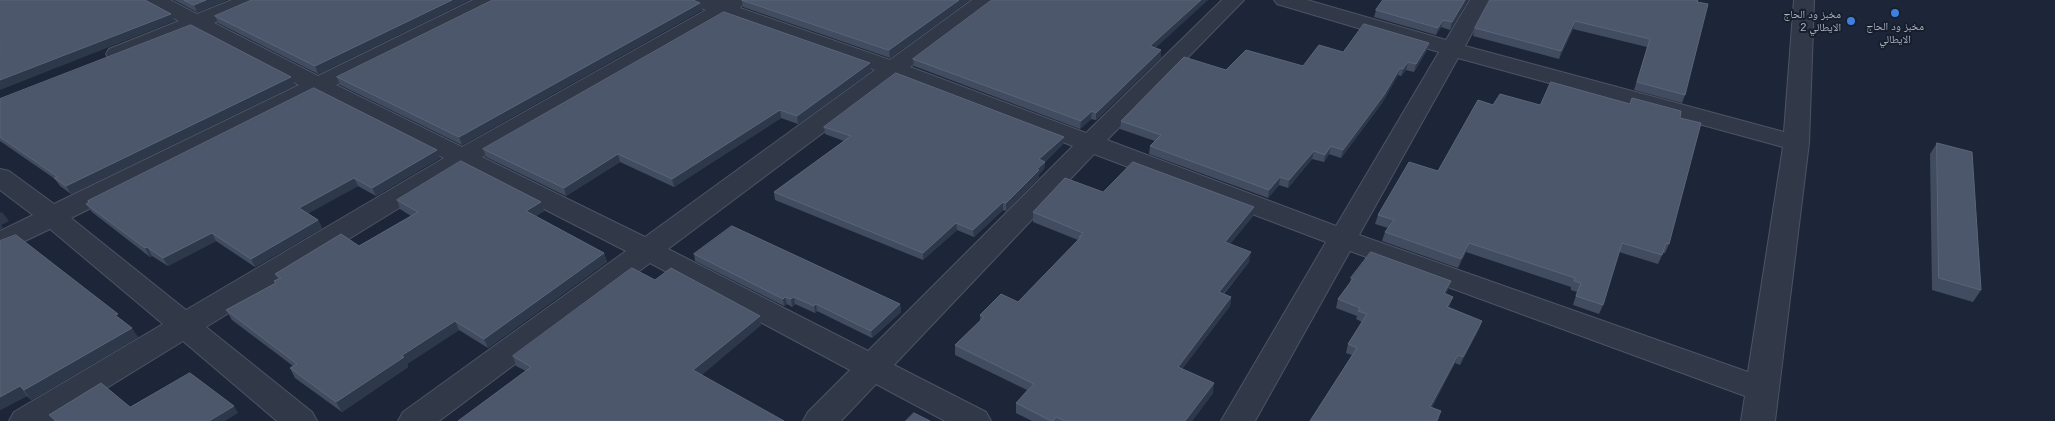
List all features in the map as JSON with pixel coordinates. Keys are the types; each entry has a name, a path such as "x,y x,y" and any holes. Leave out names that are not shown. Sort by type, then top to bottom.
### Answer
{"street":[{"path":"154,0 317,85 646,249 974,421"},
{"path":"98,62 251,0"},
{"path":"0,242 490,0"},
{"path":"415,421 986,0"},
{"path":"820,421 1089,144 1234,0"},
{"path":"1284,0 1796,143"},
{"path":"1238,421 1480,0"},
{"path":"1758,421 1796,143 1804,0"},
{"path":"26,421 719,3 1344,239 1763,390"},
{"path":"0,177 52,217 300,421"}],"building":[{"path":"0,0 145,0 171,14 0,80"},
{"path":"184,0 206,0 194,5"},
{"path":"252,0 452,0 315,66 215,16"},
{"path":"493,0 693,0 700,3 459,137 337,77"},
{"path":"742,0 959,0 889,50"},
{"path":"992,0 1201,0 1150,46 1161,50 1096,113 1092,111 1081,121 913,59"},
{"path":"1383,0 1465,0 1452,22 1443,20 1438,28 1376,10"},
{"path":"1490,0 1698,0 1697,2 1708,4 1685,95 1637,82 1650,39 1575,21 1561,51 1475,28"},
{"path":"724,12 870,63 797,116 780,110 672,179 618,154 564,188 483,149"},
{"path":"1364,24 1429,43 1416,64 1408,62 1403,69 1400,68 1384,95 1343,150 1331,146 1325,155 1314,151 1289,180 1280,177 1269,190 1150,146 1161,135 1121,121 1184,57 1226,70 1246,50 1303,66 1319,45 1343,52"},
{"path":"191,25 291,77 66,186 54,178 58,177 0,137 0,99"},
{"path":"896,73 1064,137 1039,159 1045,162 1006,203 1003,202 973,230 956,223 923,253 774,192 851,136 824,127"},
{"path":"1551,82 1630,104 1632,98 1681,111 1680,118 1701,123 1669,244 1666,243 1662,255 1622,243 1603,305 1576,296 1581,283 1574,281 1575,278 1469,243 1461,259 1385,232 1394,220 1378,215 1409,162 1438,171 1478,100 1493,105 1500,94 1540,105"},
{"path":"314,88 437,150 372,188 354,178 299,208 318,220 251,259 212,233 163,258 147,247 145,248 86,204 90,202 88,201"},
{"path":"1937,143 1972,152 1981,290 1939,278"},
{"path":"461,161 541,202 526,211 604,253 484,339 455,321 336,402 290,368 297,364 226,310 276,283 274,281 281,278 275,274 341,234 359,246 418,212 397,200"},
{"path":"1133,162 1254,207 1225,242 1251,252 1219,292 1231,297 1178,367 1214,383 1185,421 1065,421 1056,417 1051,421 1016,403 1034,384 955,345 984,317 980,315 1001,294 1018,302 1081,237 1079,237 1083,233 1033,212 1065,178 1103,192"},
{"path":"732,226 900,304 871,331 816,304 814,306 794,297 791,299 785,297 783,299 694,254"},
{"path":"16,235 118,314 115,315 132,328 24,390 20,386 0,397 0,241"},
{"path":"1371,252 1451,281 1444,293 1453,297 1447,307 1482,321 1463,357 1458,355 1430,407 1441,411 1436,421 1310,421 1357,348 1348,344 1367,314 1358,311 1360,308 1338,299"},
{"path":"632,268 655,280 671,268 760,316 693,370 784,421 458,421 531,367 513,356"},
{"path":"190,373 234,406 209,421 56,421 49,415 101,383 130,407"},
{"path":"914,413 930,421 906,421"}],"place":[{"name":"مخبز ود الحاج الايطالي","path":"1895,13"},
{"name":"مخبز ود الحاج الايطالي 2","path":"1851,21"}]}
